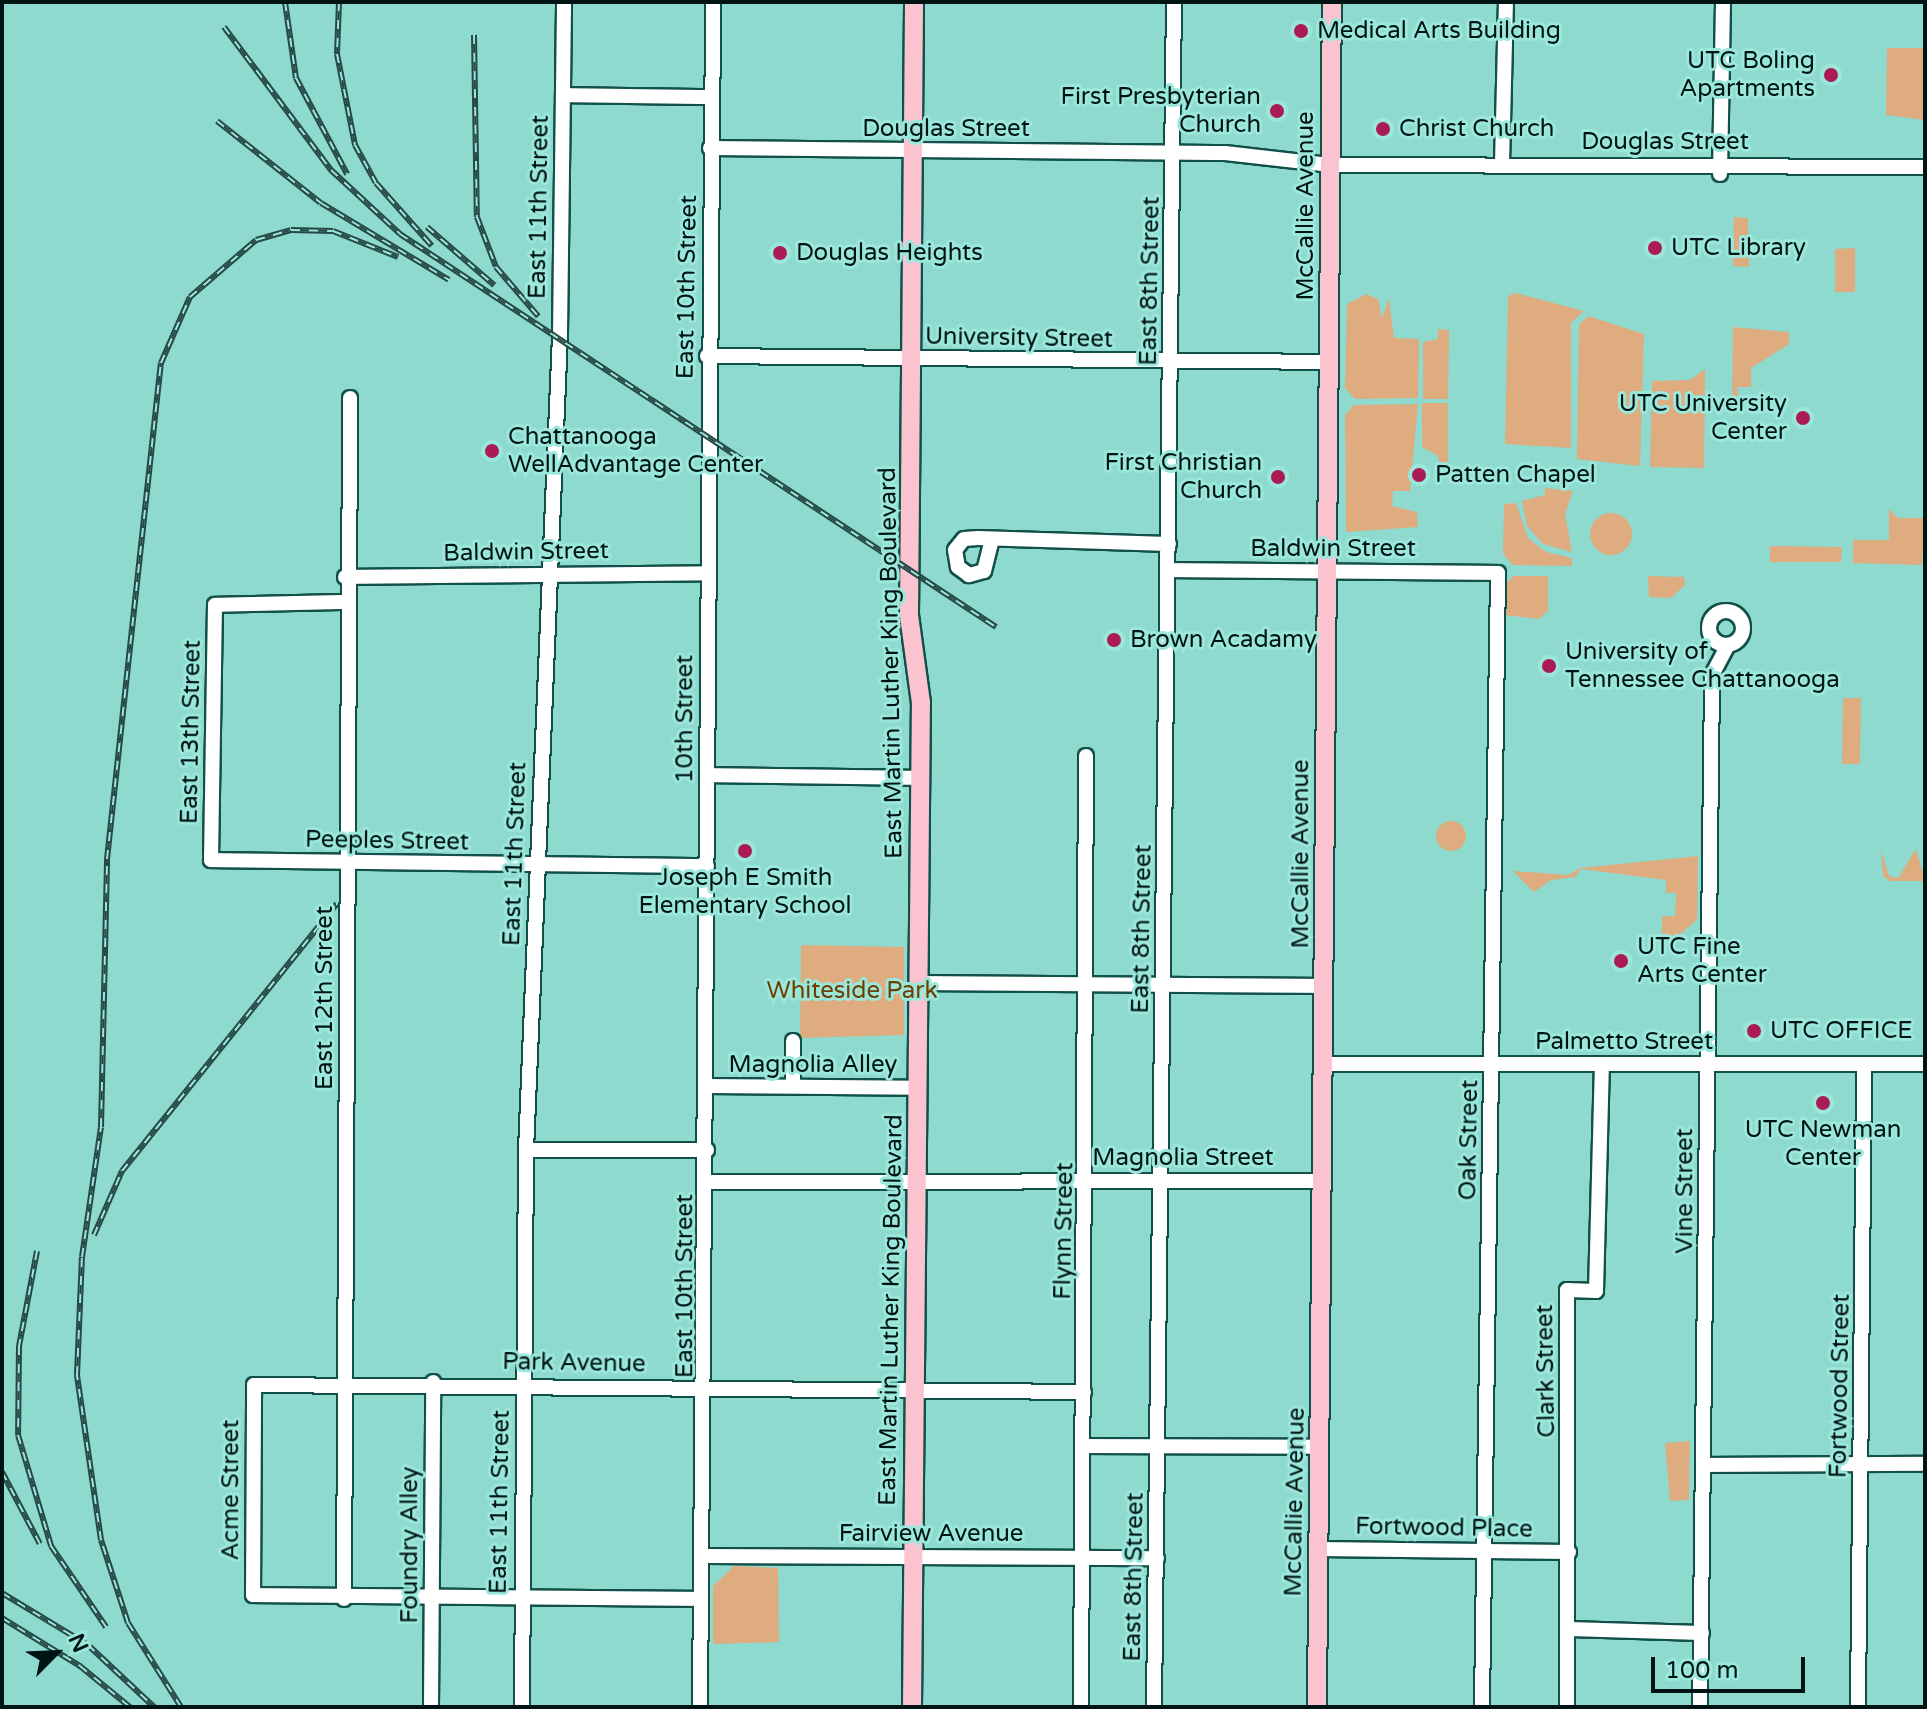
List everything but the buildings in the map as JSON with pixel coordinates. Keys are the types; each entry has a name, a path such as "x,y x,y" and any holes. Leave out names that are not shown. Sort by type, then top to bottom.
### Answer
{"main road":[{"name":"East Martin Luther King Boulevard","path":"912,1707 921,703 909,615 914,2"},
{"name":"McCallie Avenue","path":"1317,1707 1332,2"}],"street":[{"name":"East 11th Street","path":"522,1707 520,1598 526,1150 549,572 564,2"},
{"name":"East 10th Street","path":"707,573 713,2"},
{"name":"East 8th Street","path":"1154,1707 1174,2"},
{"path":"1502,164 1506,2"},
{"path":"1720,169 1723,2"},
{"path":"563,95 711,97"},
{"name":"Douglas Street","path":"710,148 1174,152 1331,165 1502,164 1720,169 1901,163 1925,158"},
{"name":"Douglas Street","path":"1901,163 1925,167"},
{"name":"University Street","path":"707,356 1171,363 1329,362"},
{"name":"East 12th Street","path":"344,1599 348,863 345,577 350,398"},
{"path":"992,539 1169,544"},
{"name":"Baldwin Street","path":"1169,570 1498,573"},
{"name":"Baldwin Street","path":"345,577 549,572 707,573"},
{"name":"10th Street","path":"707,573 707,866"},
{"name":"Oak Street","path":"1482,1707 1498,573"},
{"name":"East 13th Street","path":"211,860 215,605 345,602"},
{"name":"Vine Street","path":"1700,1707 1705,1465 1710,629 1718,613 1735,614 1744,629 1728,645 1712,675"},
{"path":"1710,629 1716,642 1728,645"},
{"name":"Flynn Street","path":"1081,1707 1087,1180 1086,756"},
{"path":"707,775 920,778"},
{"name":"Peeples Street","path":"211,860 707,866"},
{"name":"East 10th Street","path":"700,1707 707,1387 707,866"},
{"path":"919,983 1324,986"},
{"path":"793,1041 793,1085"},
{"name":"Palmetto Street","path":"1324,1064 1925,1064"},
{"name":"Clark Street","path":"1567,1707 1567,1290 1596,1291 1602,1065"},
{"name":"Fortwood Street","path":"1858,1707 1864,1065"},
{"name":"Magnolia Alley","path":"707,1086 918,1088"},
{"path":"526,1150 707,1150"},
{"name":"Magnolia Street","path":"708,1182 1322,1181"},
{"name":"Park Avenue","path":"254,1385 345,1386 433,1382 1084,1392"},
{"name":"Foundry Alley","path":"431,1707 433,1382"},
{"name":"Acme Street","path":"254,1385 253,1595 344,1599"},
{"path":"1084,1446 1319,1447"},
{"path":"1705,1465 1925,1464"},
{"name":"Fortwood Place","path":"1318,1549 1485,1548 1569,1552"},
{"name":"Fairview Avenue","path":"705,1556 1157,1558"},
{"path":"344,1599 701,1599"},
{"path":"1568,1629 1702,1633"}],"green space":[{"path":"1887,48 1925,48 1925,120 1886,115"},
{"path":"1734,217 1748,218 1749,267 1733,266"},
{"path":"1855,248 1855,292 1835,292 1835,249"},
{"path":"1515,293 1584,311 1571,323 1571,448 1505,444 1508,296"},
{"path":"1366,294 1378,299 1382,318 1389,298 1394,338 1419,339 1418,398 1355,399 1345,388 1347,304"},
{"path":"1588,316 1644,334 1640,466 1577,459 1579,325"},
{"path":"1733,327 1789,332 1789,344 1751,368 1751,387 1737,387 1738,404 1732,403"},
{"path":"1438,329 1449,330 1448,399 1423,399 1423,342 1438,339"},
{"path":"1705,369 1704,468 1650,467 1652,381 1690,380"},
{"path":"1422,403 1448,403 1448,465 1441,475 1438,456 1422,447"},
{"path":"1418,404 1410,491 1393,491 1392,506 1417,512 1418,527 1346,532 1345,415 1354,405"},
{"path":"1545,488 1573,491 1565,514 1572,552 1543,544 1527,526 1522,501 1545,495"},
{"path":"1516,503 1528,538 1546,552 1572,558 1572,566 1513,565 1503,554 1504,504"},
{"path":"1889,509 1898,518 1925,518 1922,565 1853,563 1853,540 1889,540"},
{"path":"1611,513 1626,519 1632,534 1626,549 1611,555 1596,549 1590,534 1596,519"},
{"path":"1770,546 1842,547 1841,562 1770,562"},
{"path":"1513,576 1548,576 1548,611 1539,619 1504,615 1503,587"},
{"path":"1648,576 1684,577 1685,585 1671,598 1649,597"},
{"path":"1843,698 1861,698 1860,764 1842,764"},
{"path":"1451,821 1457,822 1465,830 1465,842 1457,850 1451,851 1445,850 1437,842 1436,836 1437,830 1445,822"},
{"path":"1916,849 1925,881 1890,881 1883,876 1881,850 1889,876 1898,878"},
{"path":"1698,856 1697,920 1670,943 1662,943 1662,916 1675,916 1676,893 1666,893 1666,880 1581,869 1575,877 1551,880 1534,892 1513,871 1568,875 1580,868"},
{"name":"Whiteside Park","path":"801,945 904,947 904,1035 800,1038"},
{"path":"1690,1441 1689,1500 1670,1501 1665,1443"},
{"path":"734,1566 778,1568 779,1642 713,1644 713,1586"}],"railway":[{"path":"285,2 296,78 347,174"},
{"path":"339,2 337,54 355,145 376,183 432,246"},
{"path":"224,27 331,170 400,234 996,627"},
{"path":"474,35 477,217 496,267 538,316"},
{"path":"217,121 321,203 449,280"},
{"path":"427,227 494,285"},
{"path":"181,1707 128,1623 101,1540 77,1375 82,1257 101,1127 107,859 161,363 190,297 256,240 291,230 333,231 398,257"},
{"path":"94,1235 122,1171 337,904"},
{"path":"37,1251 19,1346 18,1435 51,1546 106,1627"},
{"path":"2,1472 40,1544"},
{"path":"2,1593 88,1645 154,1707"},
{"path":"2,1618 80,1666 130,1707"}],"place":[{"name":"Medical Arts Building","path":"1301,31"},
{"name":"UTC Boling Apartments","path":"1831,75"},
{"name":"First Presbyterian Church","path":"1277,111"},
{"name":"Christ Church","path":"1383,129"},
{"name":"UTC Library","path":"1655,248"},
{"name":"Douglas Heights","path":"780,253"},
{"name":"UTC University Center","path":"1803,418"},
{"name":"Chattanooga WellAdvantage Center","path":"492,451"},
{"name":"Patten Chapel","path":"1419,475"},
{"name":"First Christian Church","path":"1278,477"},
{"name":"Brown Acadamy","path":"1114,640"},
{"name":"University of Tennessee Chattanooga","path":"1549,666"},
{"name":"Joseph E Smith Elementary School","path":"745,851"},
{"name":"UTC Fine Arts Center","path":"1621,961"},
{"name":"UTC OFFICE","path":"1754,1031"},
{"name":"UTC Newman Center","path":"1823,1103"}]}
